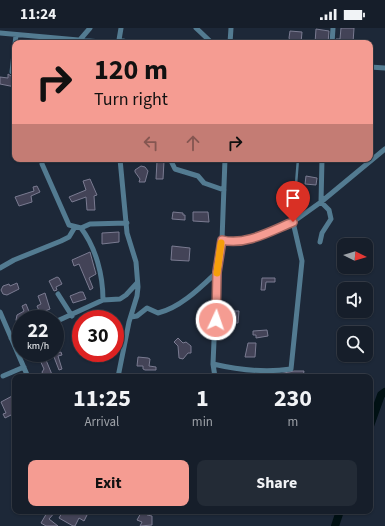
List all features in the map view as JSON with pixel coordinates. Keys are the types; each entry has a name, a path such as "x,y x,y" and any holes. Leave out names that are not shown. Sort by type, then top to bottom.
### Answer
{"street":[{"path":"36,35 37,28"},
{"path":"81,40 90,28"},
{"path":"120,40 121,28"},
{"path":"196,28 209,40"},
{"path":"230,40 231,28"},
{"path":"332,40 333,28"},
{"path":"0,33 26,36 36,35 67,40"},
{"path":"15,40 16,35"},
{"path":"373,67 385,68"},
{"path":"373,159 385,149"},
{"path":"42,162 70,225 81,228 90,224 127,223"},
{"path":"119,374 137,296 138,283 136,262 127,234 120,162"},
{"path":"172,162 175,169 198,176 204,183 224,190"},
{"path":"215,374 213,364 217,272 222,240 225,162"},
{"path":"320,242 322,233 331,219 329,210 321,202 322,162"},
{"path":"222,240 238,242 246,240 293,222 321,202 369,162"},
{"path":"213,364 236,369 262,371 291,369 302,261 293,222"},
{"path":"0,268 14,260 69,237 75,227"},
{"path":"81,228 86,234 99,265 103,285 103,300"},
{"path":"131,317 137,316 148,308 158,313 172,308 198,290 217,272"},
{"path":"84,310 103,300 120,298 126,295 138,283"},
{"path":"58,294 72,316 64,319"},
{"path":"0,312 27,374"},
{"path":"3,376 24,367"}],"lane":[{"path":"293,222 298,162"}],"building":[{"path":"341,28 354,28 353,40 336,40 340,39"},
{"path":"316,29 329,31 328,40 315,40"},
{"path":"290,31 302,32 301,40 290,40"},
{"path":"8,74 12,76 12,86 0,84 0,77 8,78"},
{"path":"157,162 164,162 163,179 156,179"},
{"path":"141,166 145,167 148,171 145,182 139,182 140,179 135,172 135,170"},
{"path":"306,176 317,178 316,185 305,184"},
{"path":"90,179 97,195 94,196 95,210 87,210 86,197 72,202 69,197 86,190 83,181"},
{"path":"37,186 40,192 31,196 32,202 19,206 15,197 34,191 33,187"},
{"path":"173,212 183,213 183,215 185,215 185,220 172,219"},
{"path":"193,212 208,212 209,222 193,221"},
{"path":"119,232 119,242 102,244 102,233"},
{"path":"172,246 190,248 189,261 171,260"},
{"path":"90,252 96,274 89,278 93,288 90,290 79,264 74,266 72,260"},
{"path":"57,277 62,284 56,287 57,290 54,291 49,281"},
{"path":"262,278 275,278 275,282 266,282 265,290 261,290"},
{"path":"17,283 19,289 7,295 3,294 1,290 3,286 9,284 10,286"},
{"path":"83,292 86,299 73,303 70,296"},
{"path":"45,293 50,309 39,310 37,306 41,304 38,296"},
{"path":"26,304 28,310 24,310 22,306"},
{"path":"231,311 239,311 238,323 229,323"},
{"path":"267,330 268,336 256,338 256,335 253,335 253,331"},
{"path":"178,338 183,343 186,342 191,346 191,353 188,353 183,359 179,358 178,346 174,342"},
{"path":"248,343 256,343 255,357 245,357"},
{"path":"138,357 150,359 149,366 156,367 156,370 145,370 143,369 143,366 137,366"},
{"path":"41,362 47,362 52,374 43,374 42,372 44,369"},
{"path":"56,362 60,362 62,369 59,370"},
{"path":"294,371 304,371 304,374 279,374"},
{"path":"12,396 12,414 5,418 3,414 6,413 1,402"},
{"path":"46,514 53,514 49,519 58,526 46,526 41,523"},
{"path":"61,514 87,514 84,521 79,518 75,526 59,518"},
{"path":"140,514 148,514 147,515 152,516 152,525 140,526 142,522 137,520"}],"waterway":[{"path":"373,418 381,395 385,392"},
{"path":"335,526 339,514"}],"slow traffic":[{"path":"217,273 221,243"}],"route":[{"path":"216,320 217,272 222,240 226,242 246,240 293,222"}]}
